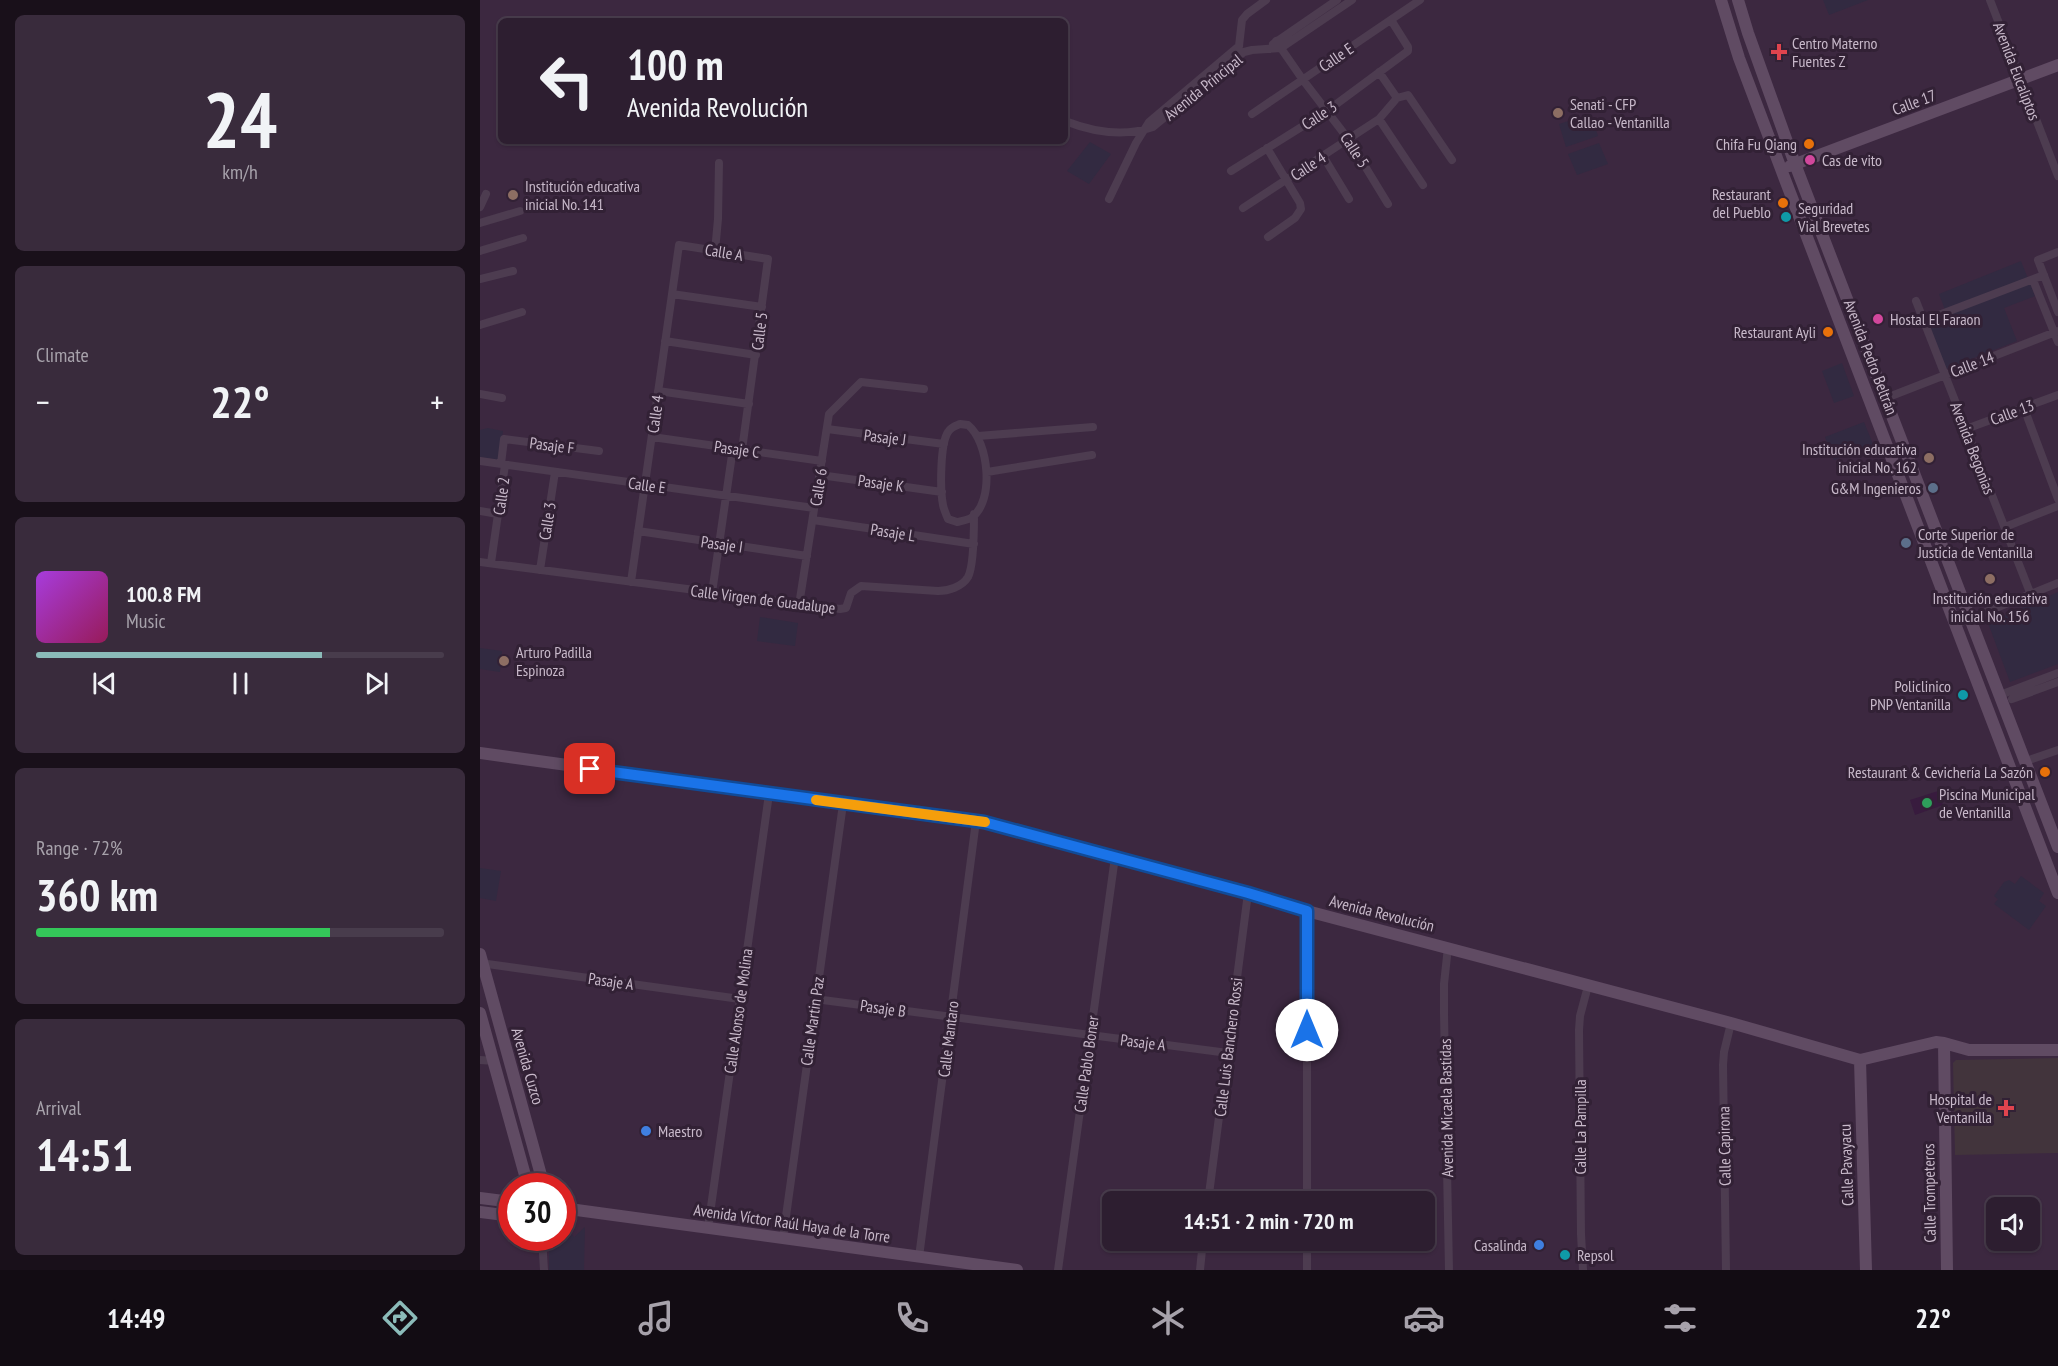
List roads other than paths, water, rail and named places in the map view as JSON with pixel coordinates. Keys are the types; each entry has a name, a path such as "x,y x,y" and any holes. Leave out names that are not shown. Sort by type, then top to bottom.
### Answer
{"street":[{"path":"1242,49 1242,20 1266,0"},
{"path":"1279,44 1337,0"},
{"path":"1279,44 1352,0"},
{"name":"Calle E","path":"1252,114 1420,0"},
{"name":"Avenida Pedro Beltrán","path":"1721,0 1739,58 1781,170 2058,893"},
{"name":"Avenida Pedro Beltrán","path":"1738,0 1796,164 1970,618 2006,697 2026,761 2058,847"},
{"name":"Avenida Eucaliptos","path":"1990,0 2058,176"},
{"name":"Calle 3","path":"1231,171 1328,111 1408,51 1408,47 1391,20"},
{"name":"Avenida Principal","path":"1143,131 1149,122 1242,49 1265,49 1279,44"},
{"name":"Calle 5","path":"1279,44 1303,80 1349,140 1388,204"},
{"name":"Avenida Principal","path":"1068,122 1093,131 1143,131 1153,128 1242,49"},
{"name":"Calle 17","path":"1781,170 2058,65"},
{"path":"1379,72 1397,98 1408,95 1452,160"},
{"name":"Calle 4","path":"1243,208 1379,119 1397,98"},
{"path":"1379,119 1423,185"},
{"path":"1109,199 1143,131"},
{"path":"1267,148 1300,203 1301,209 1295,218 1268,237"},
{"path":"1323,156 1349,199"},
{"path":"715,251 719,163"},
{"path":"480,207 486,194"},
{"path":"480,223 520,211"},
{"path":"480,251 523,238"},
{"name":"Calle 4","path":"631,582 679,245"},
{"name":"Calle A","path":"679,245 768,259"},
{"path":"2058,252 2038,260 2058,312"},
{"name":"Calle 5","path":"712,593 726,496 749,404 768,259"},
{"path":"480,279 513,271"},
{"path":"1923,321 2044,275"},
{"path":"2033,280 2056,332 2058,342"},
{"path":"672,294 762,307"},
{"name":"Avenida Begonias","path":"1916,300 2031,595"},
{"path":"480,325 522,312"},
{"name":"Calle 14","path":"1886,398 2056,332"},
{"path":"665,341 756,355"},
{"name":"Calle 6","path":"799,605 830,413 861,382 924,389"},
{"path":"658,391 749,404"},
{"path":"480,394 502,398"},
{"name":"Calle 13","path":"1966,429 2058,395"},
{"path":"2024,408 2058,499"},
{"path":"960,424 969,425 978,436 987,472 985,492 979,509 972,517 957,522 948,519 943,506 944,444 952,427 960,424"},
{"path":"978,436 1094,427"},
{"name":"Pasaje J","path":"827,429 944,444"},
{"name":"Pasaje C","path":"651,437 822,461"},
{"name":"Pasaje F","path":"504,439 599,451"},
{"name":"Calle 2","path":"491,563 498,514 504,439"},
{"path":"987,472 1092,455"},
{"name":"Calle E","path":"480,461 814,508"},
{"name":"Calle 3","path":"540,570 555,472"},
{"name":"Pasaje K","path":"820,475 942,492"},
{"path":"1906,497 1922,491"},
{"path":"2005,527 2058,506"},
{"path":"480,511 498,514"},
{"name":"Calle Virgen de Guadalupe","path":"480,562 840,609 846,608 851,593 863,585 938,591 953,588 968,577 974,544 974,514"},
{"name":"Pasaje L","path":"813,520 974,544"},
{"name":"Pasaje I","path":"638,531 807,556"},
{"path":"1956,624 2058,584"},
{"path":"2006,697 2058,673"},
{"path":"2006,697 2058,682"},
{"path":"2026,761 2058,750"},
{"name":"Avenida Revolución","path":"480,753 976,821 1731,1023 1860,1060 1936,1042 1969,1050 2058,1050"},
{"name":"Calle Alonso de Molina","path":"708,1228 769,794"},
{"name":"Calle Martin Paz","path":"783,1238 843,804"},
{"name":"Calle Mantaro","path":"919,1257 976,821"},
{"name":"Calle Pablo Boner","path":"1058,1270 1115,857"},
{"name":"Calle Luis Banchero Rossi","path":"1209,1191 1248,893"},
{"path":"1307,911 1307,1191"},
{"name":"Avenida Micaela Bastidas","path":"1448,947 1444,1014 1449,1270"},
{"name":"Pasaje A","path":"481,960 740,999"},
{"name":"Avenida Cuzco","path":"481,960 540,1173"},
{"name":"Calle La Pampilla","path":"1583,1270 1579,1030 1588,986"},
{"name":"Pasaje B","path":"815,999 951,1017"},
{"name":"Avenida Cuzco","path":"480,1013 524,1173"},
{"name":"Pasaje A","path":"951,1017 1227,1053"},
{"name":"Calle Capirona","path":"1726,1270 1723,1065 1731,1023"},
{"name":"Calle Trompeteros","path":"1944,1043 1947,1270"},
{"path":"480,1060 494,1061"},
{"name":"Calle Pavayacu","path":"1860,1060 1866,1270"},
{"path":"480,1198 498,1200"},
{"name":"Avenida Víctor Raúl Haya de la Torre","path":"576,1210 1017,1270"},
{"path":"480,1212 498,1214"},
{"path":"543,1251 544,1270"},
{"path":"1200,1270 1202,1251"},
{"path":"1307,1251 1307,1270"}],"place":[{"name":"Centro Materno Fuentes Z","path":"1779,52"},
{"name":"Senati - CFP Callao - Ventanilla","path":"1558,113"},
{"name":"Chifa Fu Qiang","path":"1809,144"},
{"name":"Cas de vito","path":"1810,160"},
{"name":"Institución educativa inicial No. 141","path":"513,195"},
{"name":"Restaurant del Pueblo","path":"1783,203"},
{"name":"Seguridad Vial Brevetes","path":"1786,217"},
{"name":"Hostal El Faraon","path":"1878,319"},
{"name":"Restaurant Ayli","path":"1828,332"},
{"name":"Institución educativa inicial No. 162","path":"1929,458"},
{"name":"G&M Ingenieros","path":"1933,488"},
{"name":"Corte Superior de Justicia de Ventanilla","path":"1906,543"},
{"name":"Institución educativa inicial No. 156","path":"1990,579"},
{"name":"Arturo Padilla Espinoza","path":"504,661"},
{"name":"Policlinico PNP Ventanilla","path":"1963,695"},
{"name":"Restaurant & Cevichería La Sazón","path":"2045,772"},
{"name":"Piscina Municipal de Ventanilla","path":"1927,803"},
{"name":"Hospital de Ventanilla","path":"2006,1108"},
{"name":"Maestro","path":"646,1131"},
{"name":"Casalinda","path":"1539,1245"},
{"name":"Repsol","path":"1565,1255"}]}
